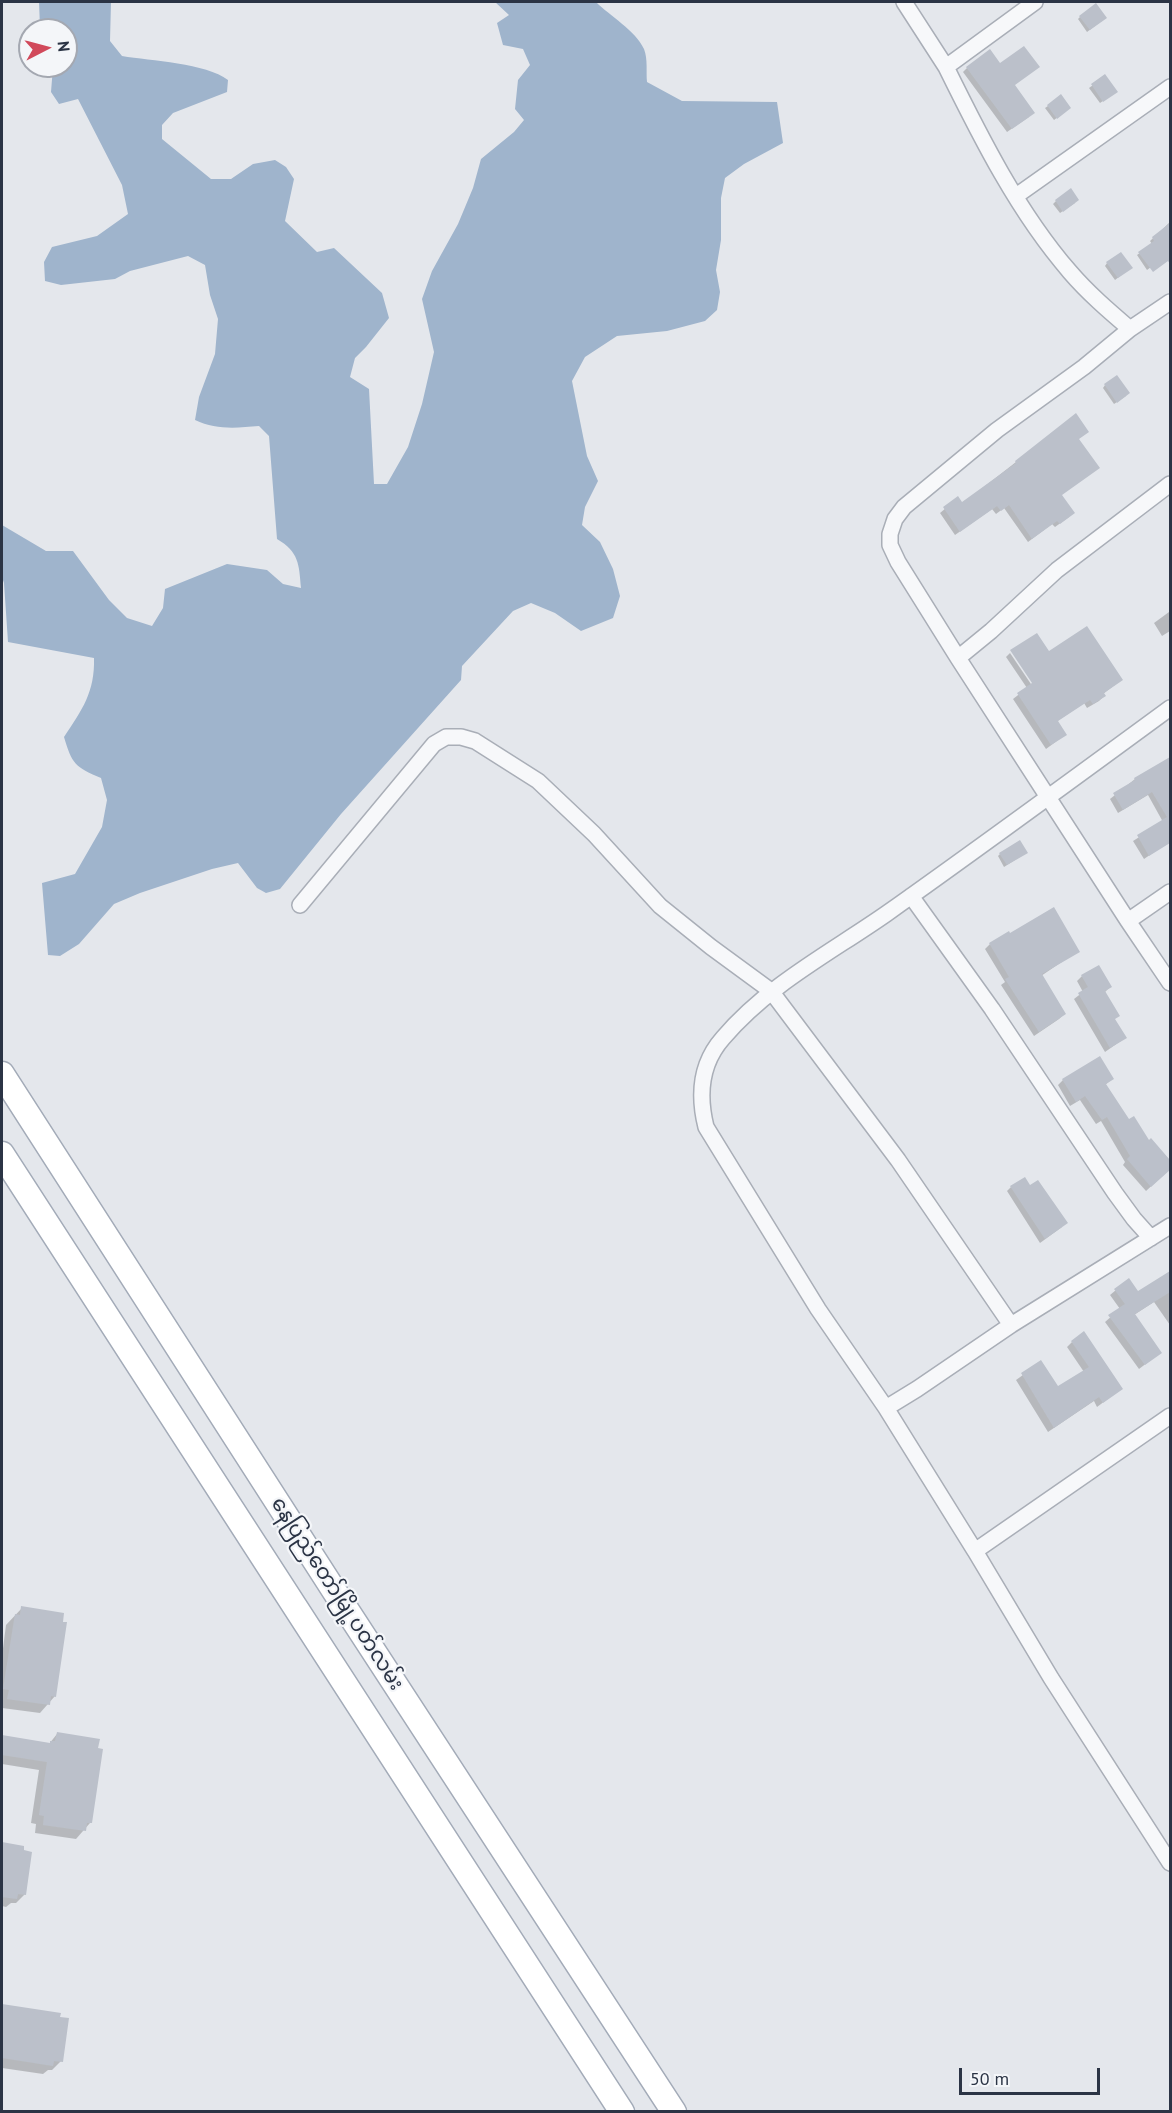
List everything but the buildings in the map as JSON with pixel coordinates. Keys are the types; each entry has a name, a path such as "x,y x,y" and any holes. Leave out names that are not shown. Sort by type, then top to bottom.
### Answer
{"main road":[{"name":"နေပြည်တော်မြို့ပတ်လမ်း","path":"2,1074 335,1592 674,2112"},
{"path":"2,1154 622,2112"}],"street":[{"path":"904,2 946,67 987,146 1045,240 1070,272 1130,329"},
{"path":"946,67 1035,2"},
{"path":"1016,196 1170,87"},
{"path":"1170,302 1130,329 1084,367 997,430 904,507 895,519 890,534 890,545 898,562 1170,983"},
{"path":"958,658 1058,570 1170,484"},
{"path":"1170,708 912,896 771,991 722,1038 710,1057 702,1080 701,1106 706,1128 818,1309 886,1408 1051,1678 1170,1863"},
{"path":"300,905 434,744 446,737 461,737 475,741 538,781 594,834 660,906 771,991 898,1160 1011,1325"},
{"path":"1128,921 1170,892"},
{"path":"912,896 992,1009 1115,1193 1134,1220 1151,1238"},
{"path":"886,1408 1011,1325 1170,1226"},
{"path":"975,1551 1170,1416"}],"water":[{"path":"39,2 111,2 110,41 122,56 192,66 218,74 228,80 227,92 173,113 162,125 162,139 211,179 231,179 253,164 275,160 286,167 294,179 285,221 317,252 334,248 382,293 389,318 355,358 350,377 369,389 374,484 387,484 408,447 422,404 434,352 422,299 432,271 458,224 473,188 481,159 514,132 524,120 515,109 518,80 530,65 523,49 503,45 497,23 509,15 495,2 596,2 629,29 640,42 646,57 647,82 682,101 777,102 783,143 744,164 725,178 721,198 721,240 716,270 720,292 717,310 705,321 667,331 617,336 585,357 572,381 587,456 598,481 585,507 582,525 600,542 613,569 620,596 613,618 581,631 555,613 531,603 513,611 462,666 461,680 341,814 280,889 266,893 257,888 238,863 212,869 114,904 79,944 60,956 48,955 42,883 75,874 102,827 107,800 101,778 76,764 64,737 82,709 90,691 94,658 8,642 2,577 2,525 46,551 73,551 109,600 127,618 152,626 163,608 165,589 227,564 267,570 283,584 301,588 300,572 294,554 277,539 269,436 259,426 218,427 195,420 199,397 215,354 218,319 210,295 205,265 188,256 130,271 115,279 61,285 45,281 44,262 52,247 97,236 128,214 122,185 78,99 59,104 51,92 52,78 78,78 78,18 40,18"}]}
